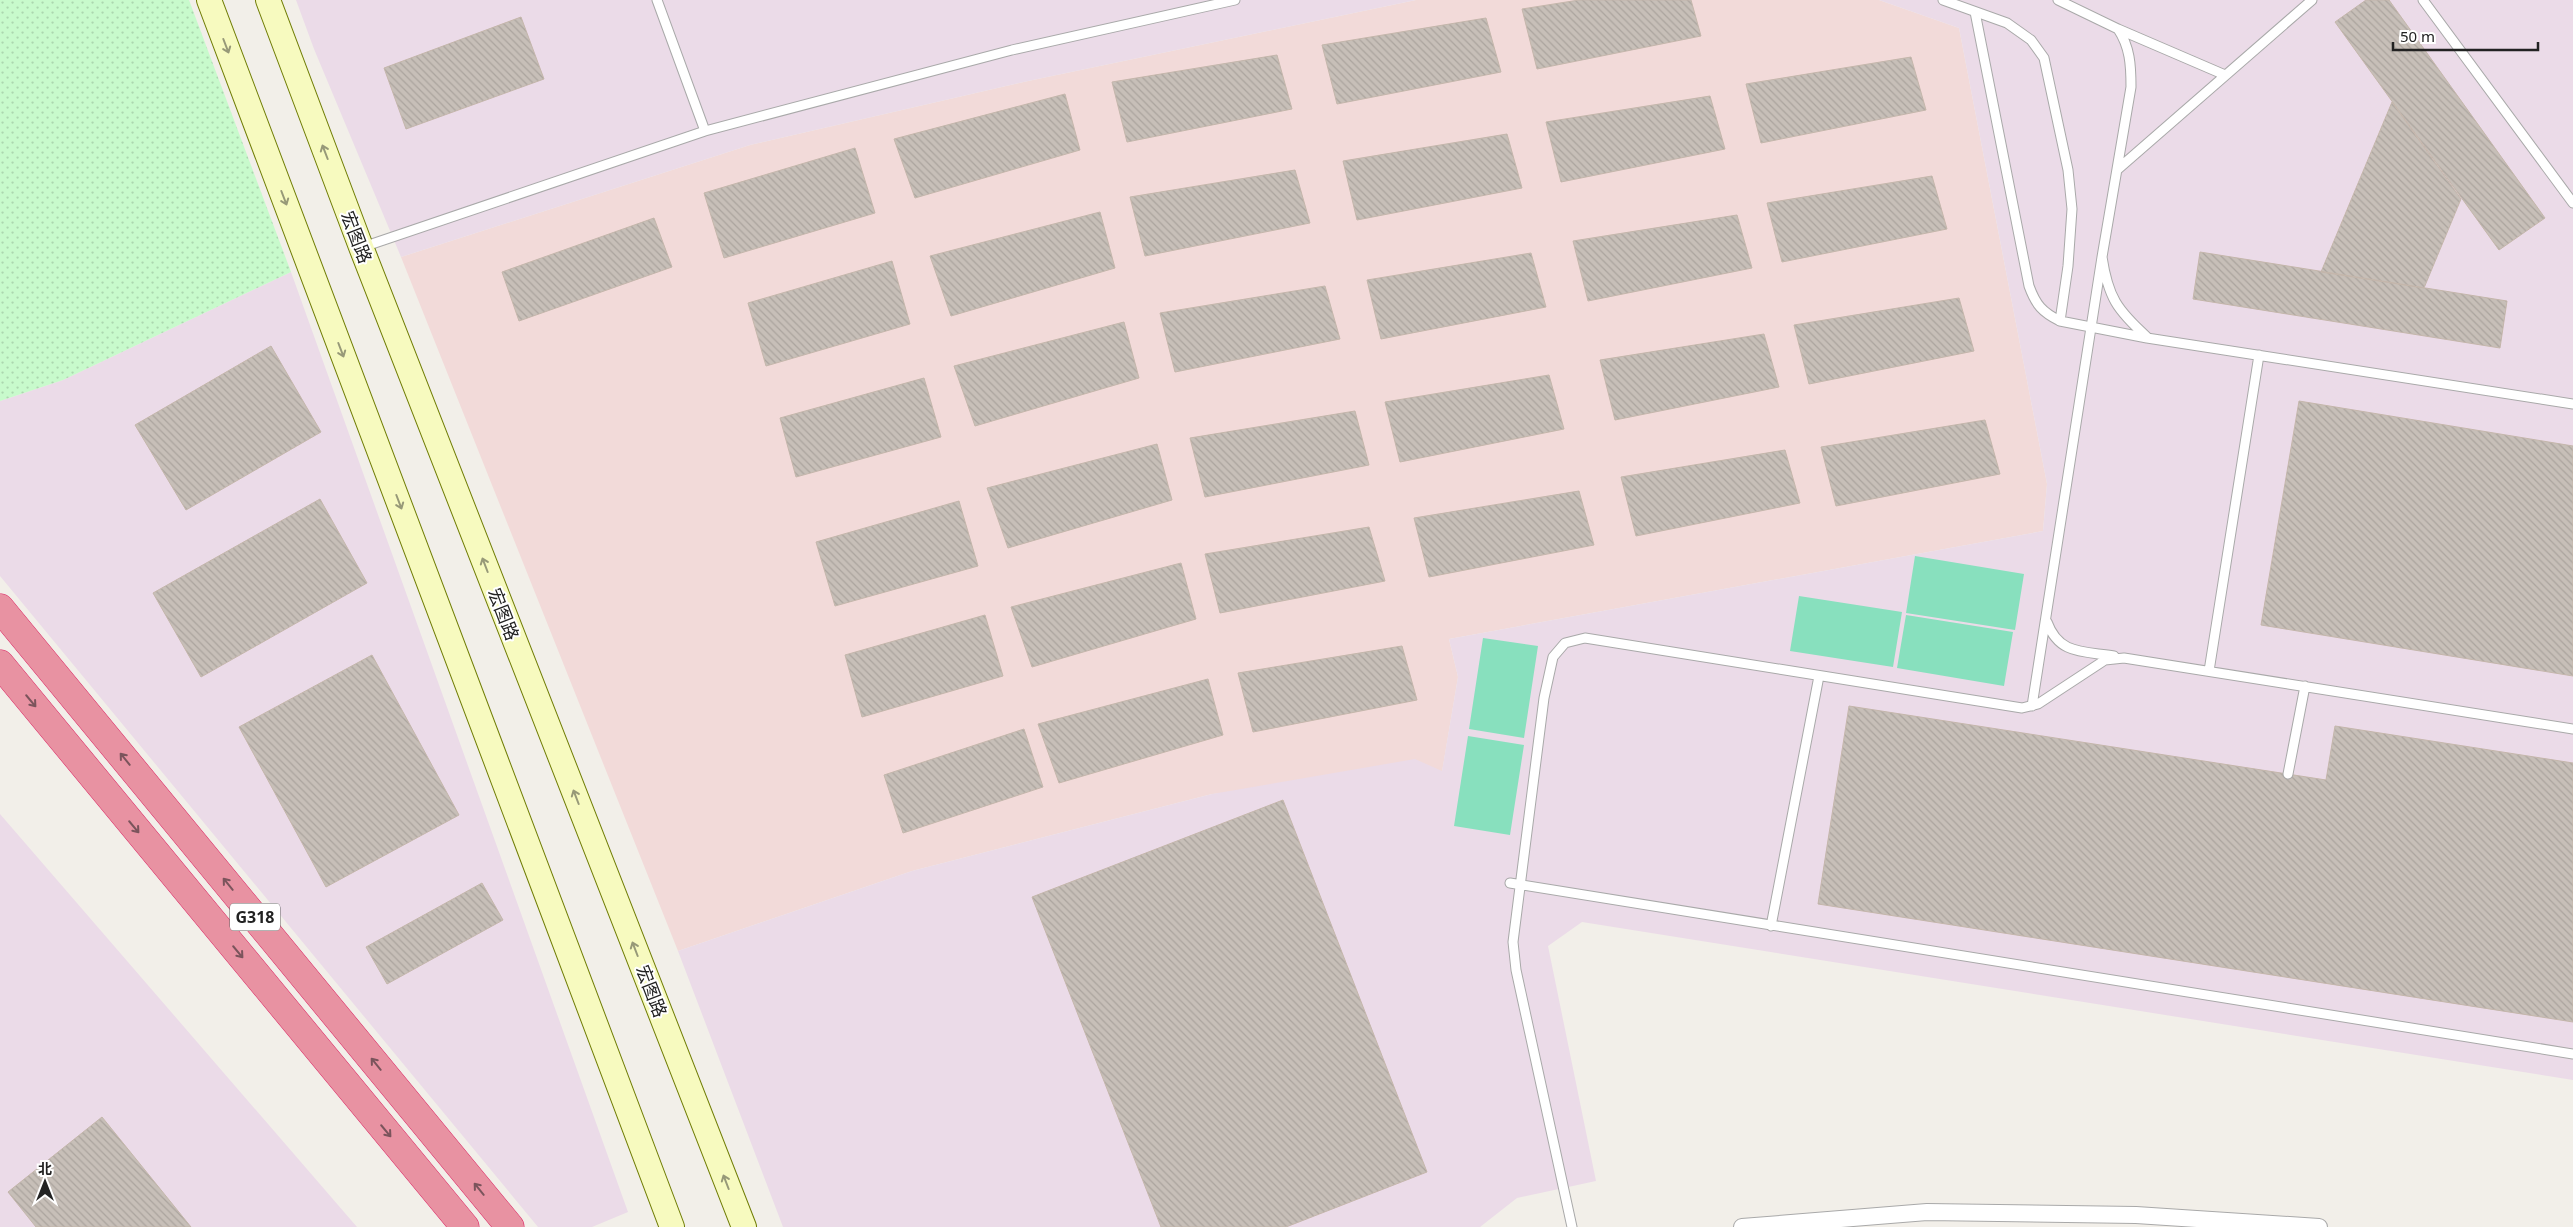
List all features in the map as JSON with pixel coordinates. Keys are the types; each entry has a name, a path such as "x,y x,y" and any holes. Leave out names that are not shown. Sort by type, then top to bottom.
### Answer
{"highway":[{"name":"G318","path":"0,608 510,1227"},
{"name":"G318","path":"0,664 464,1227"}],"main road":[{"path":"209,0 672,1227"},
{"name":"宏图路","path":"268,0 361,247 744,1227"}],"street":[{"path":"1742,1227 1927,1212 2136,1215 2319,1227"}],"lane":[{"path":"658,0 705,132"},
{"path":"361,247 705,132 1012,50 1235,0"},
{"path":"1943,0 2008,23 2031,40 2044,58 2068,170 2072,209 2068,266 2060,321"},
{"path":"2058,0 2118,29 2225,75"},
{"path":"2118,168 2312,0"},
{"path":"2423,0 2573,203"},
{"path":"1975,12 2029,286 2045,314 2060,321 2147,338 2573,404"},
{"path":"2032,706 2102,257 2131,87 2132,65 2126,41 2118,29"},
{"path":"2102,257 2106,284 2112,297 2126,318 2147,338"},
{"path":"2209,671 2259,355"},
{"path":"2046,619 2052,636 2062,646 2124,658 2573,729"},
{"path":"1572,1227 1516,970 1513,942 1544,698 1553,657 1565,643 1586,638 2022,708 2038,704 2105,660 2124,658"},
{"path":"1771,926 1819,676"},
{"path":"2288,774 2305,686"},
{"path":"1510,883 2573,1054"}],"shaded area":[{"path":"296,0 1416,0 1028,81 750,145 401,257 314,49"},
{"path":"1416,0 1879,0 1959,28 2047,484 2043,531 1449,639 1458,677 1442,772 1212,794 912,871 678,951 401,257 750,145 1028,81"},
{"path":"1879,0 2573,0 2573,1080 1582,922 1548,946 1596,1181 1517,1198 1480,1227 783,1227 678,951 912,871 1212,794 1415,759 1442,771 1458,677 1449,639 2043,531 2047,484 1959,28"},
{"path":"291,272 628,1212 592,1227 538,1227 0,576 0,401 63,380"},
{"path":"0,814 357,1227 0,1227"}],"green space":[{"path":"0,0 189,0 291,272 63,380 0,401"},
{"path":"1915,556 2024,574 2015,630 1906,613"},
{"path":"1799,596 1902,612 1893,667 1790,651"},
{"path":"1906,615 2013,632 2004,686 1897,668"},
{"path":"1483,638 1538,646 1524,738 1469,729"},
{"path":"1468,736 1524,745 1510,835 1454,826"}],"building":[{"path":"1579,0 1691,0 1701,36 1537,69 1522,9"},
{"path":"2366,0 2389,0 2545,218 2499,250 2335,22"},
{"path":"521,17 544,79 406,129 384,68"},
{"path":"1486,18 1501,72 1337,104 1322,45"},
{"path":"1277,55 1292,109 1127,142 1112,82"},
{"path":"1911,57 1926,110 1761,143 1746,84"},
{"path":"1065,94 1080,150 915,198 894,139"},
{"path":"1710,96 1725,149 1561,182 1546,122"},
{"path":"2392,102 2461,199 2424,288 2321,272"},
{"path":"1507,134 1522,188 1357,220 1343,161"},
{"path":"855,148 875,213 724,258 704,193"},
{"path":"1295,170 1310,223 1145,256 1130,197"},
{"path":"1932,176 1947,229 1782,262 1767,203"},
{"path":"1100,212 1115,268 951,316 930,256"},
{"path":"1737,215 1752,268 1588,301 1573,241"},
{"path":"654,218 672,267 519,321 502,272"},
{"path":"2200,252 2507,301 2500,348 2193,299"},
{"path":"1531,253 1546,307 1381,339 1367,280"},
{"path":"892,261 910,324 766,366 748,303"},
{"path":"1325,286 1340,339 1175,372 1160,313"},
{"path":"1959,298 1974,351 1809,384 1794,325"},
{"path":"1124,322 1139,378 975,426 954,366"},
{"path":"1764,334 1779,387 1615,420 1600,360"},
{"path":"271,346 321,432 186,510 135,425"},
{"path":"1549,375 1564,429 1400,462 1385,402"},
{"path":"924,378 941,437 796,477 780,418"},
{"path":"2299,401 2573,446 2573,676 2261,625"},
{"path":"1355,411 1369,465 1205,497 1190,438"},
{"path":"1985,420 2000,474 1836,506 1821,447"},
{"path":"1157,444 1172,500 1008,548 987,488"},
{"path":"1785,450 1800,503 1636,536 1621,477"},
{"path":"1579,491 1594,545 1429,577 1414,518"},
{"path":"320,499 367,583 201,677 153,593"},
{"path":"959,501 978,566 835,606 816,542"},
{"path":"1369,527 1385,581 1220,613 1205,554"},
{"path":"1181,563 1196,619 1032,667 1011,607"},
{"path":"985,615 1003,676 862,717 845,655"},
{"path":"1402,646 1417,700 1253,732 1238,673"},
{"path":"372,655 459,815 326,887 239,727"},
{"path":"1208,679 1223,735 1059,783 1038,724"},
{"path":"1849,706 2326,780 2335,726 2573,763 2573,1022 1818,904"},
{"path":"1024,729 1043,787 903,833 884,775"},
{"path":"1283,800 1427,1172 1286,1227 1161,1227 1032,897"},
{"path":"482,883 503,920 387,984 366,947"},
{"path":"102,1117 191,1227 36,1227 8,1192"}]}
